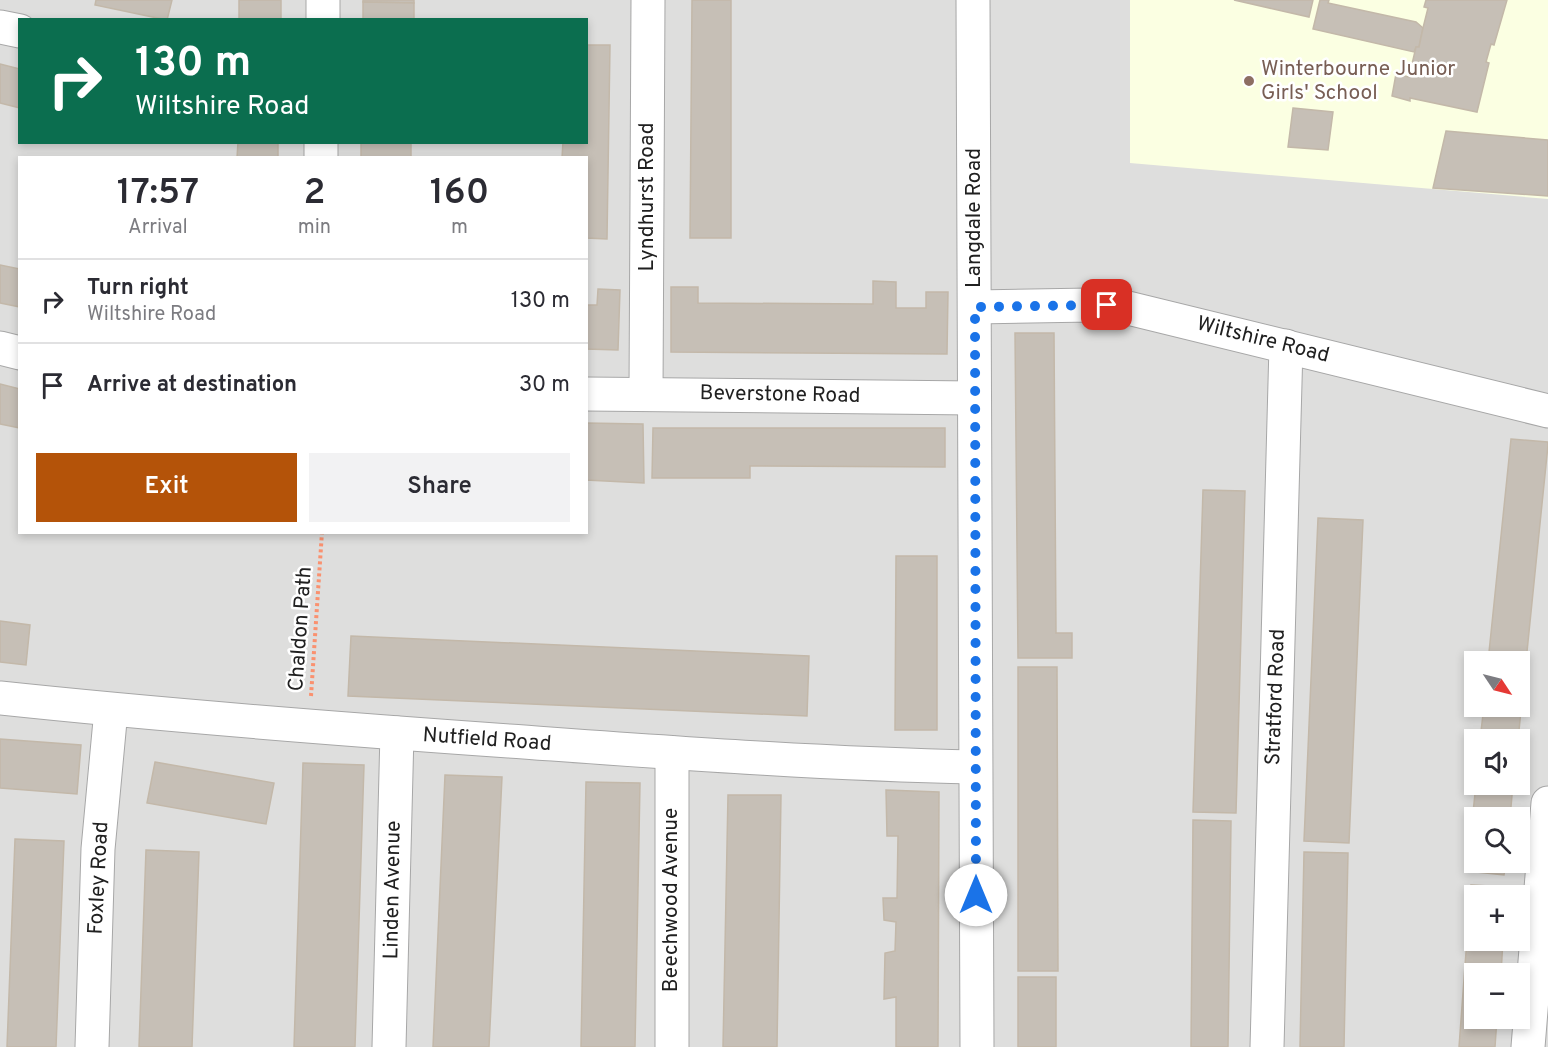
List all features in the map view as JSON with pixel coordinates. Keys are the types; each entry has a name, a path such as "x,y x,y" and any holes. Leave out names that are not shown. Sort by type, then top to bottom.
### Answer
{"street":[{"path":"323,0 323,18"},
{"name":"Lyndhurst Road","path":"646,394 648,0"},
{"name":"Langdale Road","path":"973,0 977,1047"},
{"path":"0,27 18,31"},
{"name":"Wiltshire Road","path":"975,307 1107,305 1128,308 1548,411"},
{"name":"Stratford Road","path":"1267,1047 1286,346"},
{"path":"0,348 18,352"},
{"name":"Beverstone Road","path":"588,394 974,398"},
{"name":"Nutfield Road","path":"0,698 309,727 672,753 843,763 975,766"},
{"name":"Foxley Road","path":"92,1047 98,849 111,710"},
{"name":"Linden Avenue","path":"389,1047 397,733"},
{"name":"Beechwood Avenue","path":"672,753 672,1047"},
{"path":"1528,1047 1548,803"}],"path":[{"name":"Chaldon Path","path":"309,727 322,534"}],"shaded area":[{"path":"0,0 1548,0 1548,1047 0,1047"},
{"path":"1130,0 1548,0 1548,199 1130,163"}],"building":[{"path":"96,0 172,0 168,18 95,5"},
{"path":"239,0 281,0 281,18 239,18"},
{"path":"363,0 414,0 414,3 363,2"},
{"path":"692,0 731,0 731,238 690,238"},
{"path":"1234,0 1313,0 1309,17"},
{"path":"1320,0 1329,0 1328,3 1416,22 1423,28 1419,47 1416,47 1414,52 1313,29"},
{"path":"1426,0 1507,0 1494,45 1491,44 1486,62 1489,63 1477,112 1392,96 1396,74 1409,77 1428,8 1424,7"},
{"path":"363,2 414,3 414,18 363,18"},
{"path":"588,45 610,45 607,239 588,238 588,156 562,156 563,144 588,144"},
{"path":"0,64 18,68 18,108 0,103"},
{"path":"1293,108 1333,112 1328,150 1288,147"},
{"path":"1446,131 1548,140 1548,196 1433,188"},
{"path":"238,144 278,144 278,156 237,156"},
{"path":"361,144 411,144 411,156 361,156"},
{"path":"0,265 18,269 18,307 0,303"},
{"path":"873,281 896,282 896,308 926,308 926,292 948,292 947,354 671,352 671,287 698,287 698,303 873,304"},
{"path":"598,289 620,290 618,350 588,349 588,305 597,305"},
{"path":"1015,333 1054,333 1056,633 1072,633 1072,658 1018,658"},
{"path":"0,384 18,388 18,428 0,424"},
{"path":"588,423 643,424 644,483 588,480"},
{"path":"653,428 945,428 945,467 750,466 750,478 652,478"},
{"path":"1511,439 1548,442 1527,651 1489,651"},
{"path":"1203,490 1245,491 1236,813 1193,812"},
{"path":"1318,518 1363,520 1349,843 1304,841"},
{"path":"896,556 937,556 937,730 895,730"},
{"path":"0,621 30,625 26,665 0,662"},
{"path":"351,636 809,656 807,716 348,696"},
{"path":"1018,667 1057,667 1058,971 1018,971"},
{"path":"1483,717 1520,717 1519,729 1481,729"},
{"path":"0,739 81,745 77,794 0,788"},
{"path":"155,762 274,783 266,824 147,803"},
{"path":"303,763 364,765 355,1047 294,1047"},
{"path":"445,775 502,777 489,1047 433,1047"},
{"path":"586,782 640,783 635,1047 581,1047"},
{"path":"886,790 939,792 938,1047 896,1047 896,997 884,999 885,953 895,951 896,922 884,920 883,898 897,898 898,836 887,836"},
{"path":"728,795 781,795 777,1047 723,1047"},
{"path":"1475,795 1512,795 1511,807 1474,807"},
{"path":"1193,820 1231,821 1228,1047 1191,1047"},
{"path":"15,839 64,841 56,1047 7,1047"},
{"path":"146,850 199,852 192,1047 139,1047"},
{"path":"1304,852 1348,853 1344,1047 1300,1047"},
{"path":"1466,951 1502,951 1502,963 1465,963"},
{"path":"1018,977 1056,977 1056,1047 1018,1047"},
{"path":"1464,980 1464,1029 1496,1029 1495,1047 1459,1047"}],"place":[{"name":"Winterbourne Junior Girls' School","path":"1249,81"}],"route":[{"path":"976,895 975,307 1107,305"}]}
